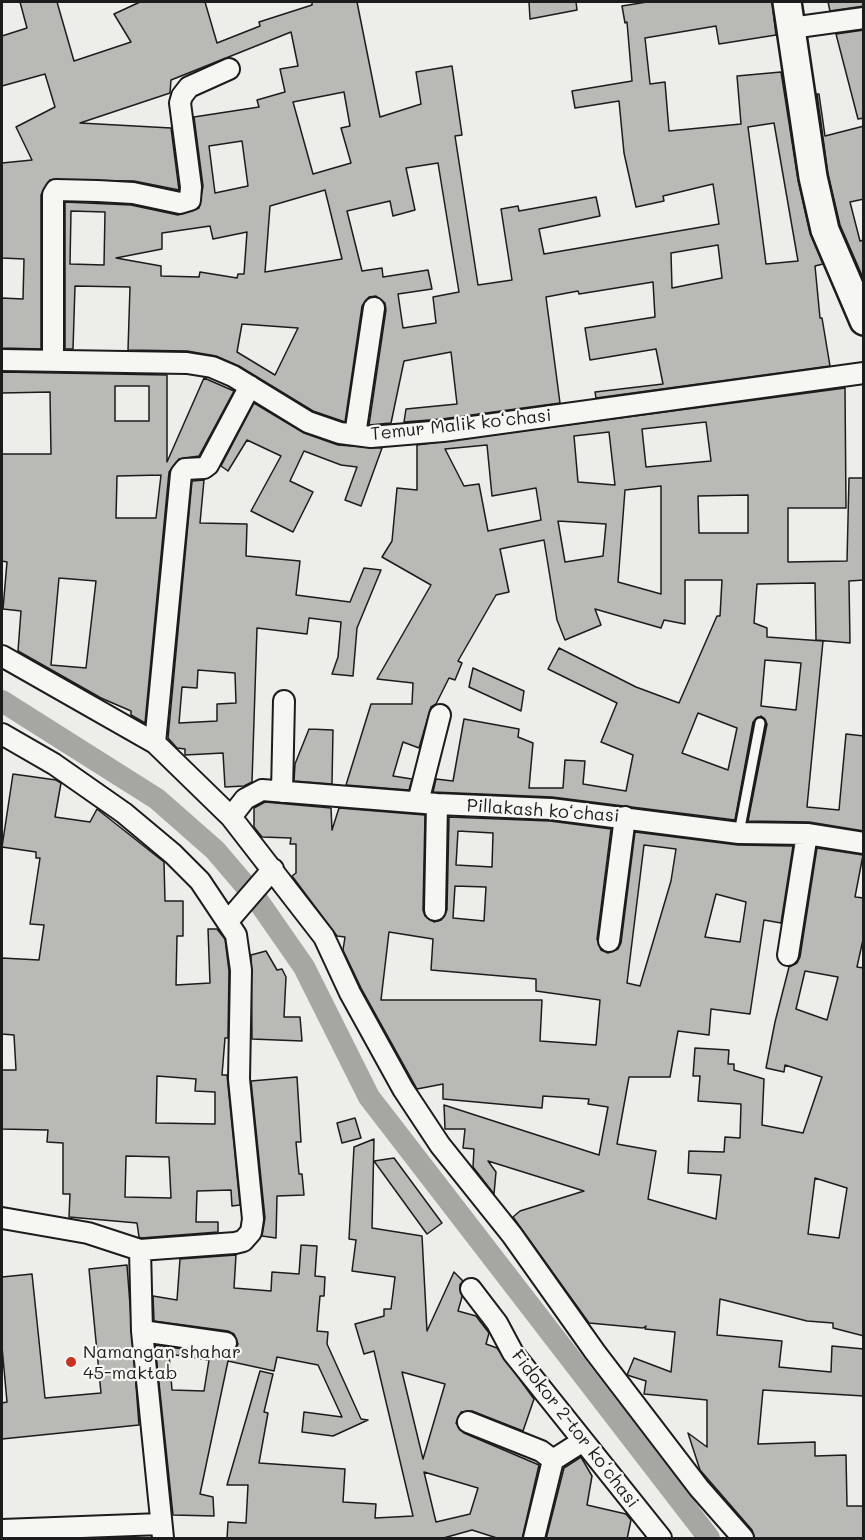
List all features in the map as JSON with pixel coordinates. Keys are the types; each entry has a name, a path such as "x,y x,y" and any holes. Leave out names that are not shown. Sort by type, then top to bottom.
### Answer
{"street":[{"path":"787,2 813,177 825,230 864,321"},
{"path":"791,28 864,18"},
{"path":"53,359 53,195 56,190 133,193 180,203 190,200 191,187 180,103 182,96 189,87 229,69"},
{"path":"355,435 374,308"},
{"name":"Temur Malik koʻchasi","path":"2,360 53,359 187,363 212,367 250,386 308,422 340,433 371,436 443,431 864,373"},
{"path":"155,743 181,474 185,469 204,468 208,465 250,386"},
{"path":"2,656 155,743 231,817 267,876 324,937 350,993 382,1051 440,1145 512,1235 596,1352 699,1488 743,1539"},
{"path":"282,792 284,701"},
{"path":"435,910 428,803 440,715"},
{"path":"2,734 54,764 124,813 200,881 230,919 236,935 241,970 240,1079 253,1220 251,1232 243,1241 140,1250 88,1233 2,1218"},
{"name":"Pillakash koʻchasi","path":"231,817 245,800 262,790 428,803 551,809 739,833 807,834 864,843"},
{"path":"609,940 625,817"},
{"path":"788,955 807,834"},
{"path":"230,919 267,876"},
{"path":"2,1530 162,1531 142,1331 140,1250"},
{"name":"Fidokor 2-tor koʻchasi","path":"471,1289 497,1323 513,1353 661,1539"},
{"path":"142,1331 226,1343"},
{"path":"468,1422 541,1451 553,1460"},
{"path":"534,1539 553,1460 583,1440"}],"lane":[{"path":"739,833 760,723"}],"building":[{"path":"20,2 57,2 74,61 131,42 114,14 140,2 205,2 217,43 260,26 259,22 312,5 312,2 357,2 380,117 421,104 416,72 452,66 462,135 455,136 478,285 512,280 501,209 518,206 519,211 596,197 600,216 539,229 544,254 719,224 713,184 663,196 664,201 636,207 624,153 619,101 575,108 572,91 632,81 627,22 625,23 622,6 647,2 772,2 776,35 719,44 716,26 645,38 650,84 665,82 669,131 741,124 737,76 781,72 798,180 810,233 823,264 815,266 820,318 822,318 830,366 596,398 595,392 663,384 656,349 590,360 585,328 655,317 653,282 546,297 560,403 442,419 404,422 406,409 457,404 451,352 404,361 391,423 369,425 386,310 385,303 376,296 369,297 362,306 345,422 313,411 239,366 216,356 187,351 128,350 130,287 75,286 73,349 65,349 65,202 131,205 178,215 199,208 203,186 194,117 259,107 257,100 285,92 280,69 298,66 291,32 171,80 170,93 80,123 171,128 179,190 134,181 50,180 41,195 41,349 2,348 2,298 23,299 24,259 2,258 2,163 32,160 16,127 55,107 45,74 2,86 2,36 27,28","holes":["344,92 350,126 341,128 351,163 313,174 293,102","774,123 798,261 766,264 748,127","242,141 248,186 215,193 209,146","438,163 459,292 433,297 436,323 403,328 398,294 432,289 428,270 383,277 382,268 362,271 347,211 390,201 393,216 415,210 406,168","325,190 342,259 265,272 270,206","71,211 105,212 104,265 70,264","210,226 213,239 247,232 244,274 238,274 237,278 200,272 199,277 161,276 161,266 116,258 162,249 162,233","718,245 722,278 672,288 671,253","242,324 298,328 275,375 237,352"]},
{"path":"529,2 576,2 577,10 530,19"},
{"path":"828,2 864,2 864,6 830,11"},
{"path":"864,30 864,118 858,119 836,34"},
{"path":"817,94 819,94 825,136 864,126 864,199 850,202 860,241 864,240 864,280 840,225 828,174"},
{"path":"2,372 167,375 167,462 204,378 234,391 199,456 179,459 169,472 145,723 131,715 131,711 101,698 18,651 21,611 3,609 7,562 2,561 2,454 51,454 50,392 2,393","holes":["115,386 149,386 149,421 115,421","161,475 156,518 116,518 117,476","59,578 96,581 86,668 51,665"]},
{"path":"845,388 846,508 788,508 788,562 847,561 849,478 864,478 864,580 849,581 850,643 816,640 815,583 757,584 754,623 767,628 767,637 823,641 807,807 839,810 846,734 864,736 864,831 809,822 748,821 767,724 761,716 753,722 735,820 552,797 433,792 436,779 453,781 464,719 519,729 518,737 533,743 529,788 563,788 565,760 585,761 583,784 626,791 633,755 601,742 617,703 548,669 559,648 636,687 679,703 717,616 720,616 722,580 685,580 685,624 664,620 661,628 595,609 601,625 565,640 557,620 544,540 500,549 509,592 496,595 458,661 462,663 455,680 449,678 436,704 431,707 419,748 403,742 393,776 412,779 409,790 346,785 371,704 412,704 413,683 377,679 431,585 382,557 392,541 397,488 417,490 417,445","holes":["706,422 711,461 646,467 642,429","609,432 615,485 578,482 574,436","487,445 492,496 536,488 541,520 488,531 479,484 464,486 445,449","661,486 661,594 618,582 625,490","748,495 748,533 699,533 698,496","558,521 606,524 603,556 565,562","765,660 801,663 796,710 761,706","698,713 737,728 728,770 682,753"]},
{"path":"254,403 304,433 338,445 382,448 361,506 345,500 357,467 341,465 304,451 290,481 313,492 293,532 251,511 281,456 247,440 228,471 221,466"},
{"path":"204,480 200,523 247,524 246,556 300,561 296,595 350,602 364,568 381,570 357,628 353,676 332,674 338,657 341,622 309,618 307,634 257,628 252,782 244,786 225,787 223,753 185,755 185,749 177,748 168,738 192,481","holes":["198,670 235,673 236,703 217,704 217,721 179,723 182,687 197,688"]},
{"path":"473,668 524,691 521,711 469,687"},
{"path":"309,729 333,730 332,784 294,781 295,764"},
{"path":"13,774 56,780 61,783 55,817 90,822 97,809 164,862 165,901 183,901 183,936 177,936 176,985 210,983 208,929 217,929 225,939 229,971 228,1038 225,1038 222,1075 227,1075 240,1205 232,1206 231,1190 197,1191 196,1222 218,1222 218,1232 141,1238 137,1223 69,1217 70,1194 63,1194 63,1143 47,1142 48,1130 2,1129 2,1070 16,1070 14,1035 2,1034 2,958 39,960 44,925 30,924 40,858 36,858 36,852 2,847","holes":["157,1076 196,1079 195,1091 215,1092 215,1124 156,1123","126,1156 169,1157 171,1198 125,1197"]},
{"path":"265,802 331,808 332,830 339,808 425,815 423,910 425,916 434,922 441,920 447,910 449,817 550,821 611,829 597,939 601,950 608,953 618,949 621,943 635,832 738,845 793,846 781,923 764,920 750,1014 711,1009 709,1035 678,1031 670,1077 629,1077 617,1144 656,1151 648,1199 716,1219 721,1175 688,1173 689,1151 724,1152 725,1137 740,1138 741,1104 698,1101 700,1076 693,1076 695,1048 729,1050 728,1064 734,1064 734,1070 764,1079 762,1125 803,1133 822,1077 785,1065 784,1072 766,1068 775,1022 789,967 797,963 800,957 817,848 863,855 855,897 864,898 864,935 857,967 864,968 864,1336 833,1328 833,1323 807,1321 720,1299 717,1335 782,1341 779,1367 831,1372 832,1346 864,1349 864,1396 763,1390 758,1444 815,1442 815,1456 846,1455 847,1506 864,1506 864,1539 755,1539 752,1530 700,1470 688,1433 707,1447 707,1400 644,1394 646,1381 627,1375 634,1358 671,1372 675,1332 645,1329 646,1326 643,1328 589,1323 513,1217 520,1211 584,1191 488,1161 496,1172 494,1194 473,1167 474,1149 463,1148 465,1129 445,1129 444,1105 599,1155 608,1107 588,1104 589,1099 543,1096 542,1108 443,1099 443,1084 417,1089 361,988 343,950 345,937 337,936 292,876 296,873 296,844 290,844 291,838 262,837 254,827 254,808","holes":["458,831 493,833 492,867 456,865","644,845 676,849 671,881 640,986 627,983","455,886 486,887 484,921 453,918","716,894 746,902 740,942 705,937","389,932 433,939 431,970 536,979 536,991 600,1000 596,1045 540,1041 542,1000 381,1000","805,971 838,977 827,1020 796,1009","815,1178 847,1188 839,1238 808,1234"]},
{"path":"266,951 277,970 282,969 286,977 284,1017 300,1017 302,1041 252,1039 251,955"},
{"path":"297,1077 301,1142 296,1142 299,1174 302,1174 304,1195 277,1196 276,1238 262,1236 265,1218 251,1081"},
{"path":"355,1118 361,1138 342,1143 337,1123"},
{"path":"374,1139 372,1228 422,1236 427,1331 454,1272 463,1281 460,1285 462,1297 458,1311 476,1316 489,1333 486,1344 497,1348 534,1399 523,1431 472,1411 461,1412 456,1423 464,1433 539,1465 522,1539 500,1539 472,1530 440,1539 227,1539 228,1522 246,1523 248,1485 227,1485 260,1371 273,1374 264,1412 268,1413 259,1463 345,1469 343,1502 376,1504 375,1518 413,1516 374,1351 364,1354 355,1324 384,1316 384,1309 391,1309 395,1277 352,1271 356,1240 349,1239 354,1147","holes":["402,1372 445,1384 423,1459","424,1472 478,1488 470,1514 436,1522"]},
{"path":"394,1158 442,1223 427,1234 374,1161"},
{"path":"301,1245 317,1246 315,1276 325,1277 324,1296 320,1296 317,1331 328,1332 327,1344 361,1419 368,1420 333,1436 302,1432 304,1412 342,1417 318,1365 277,1357 274,1371 228,1361 200,1494 213,1497 214,1516 173,1515 155,1345 225,1355 235,1351 238,1344 234,1334 228,1331 154,1321 153,1296 177,1300 180,1259 236,1255 234,1288 271,1291 272,1272 299,1274","holes":["169,1354 209,1360 204,1391 172,1390"]},
{"path":"127,1265 139,1425 2,1439 2,1403 7,1402 2,1347 2,1277 32,1274 45,1398 101,1393 89,1269"},
{"path":"581,1457 592,1476 587,1505 626,1514 631,1520 627,1539 546,1539 564,1468"}],"waterway":[{"path":"2,701 157,799 215,850 256,898 304,967 369,1097 709,1538"}],"place":[{"name":"Namangan shahar 45-maktab","path":"71,1362"}]}
